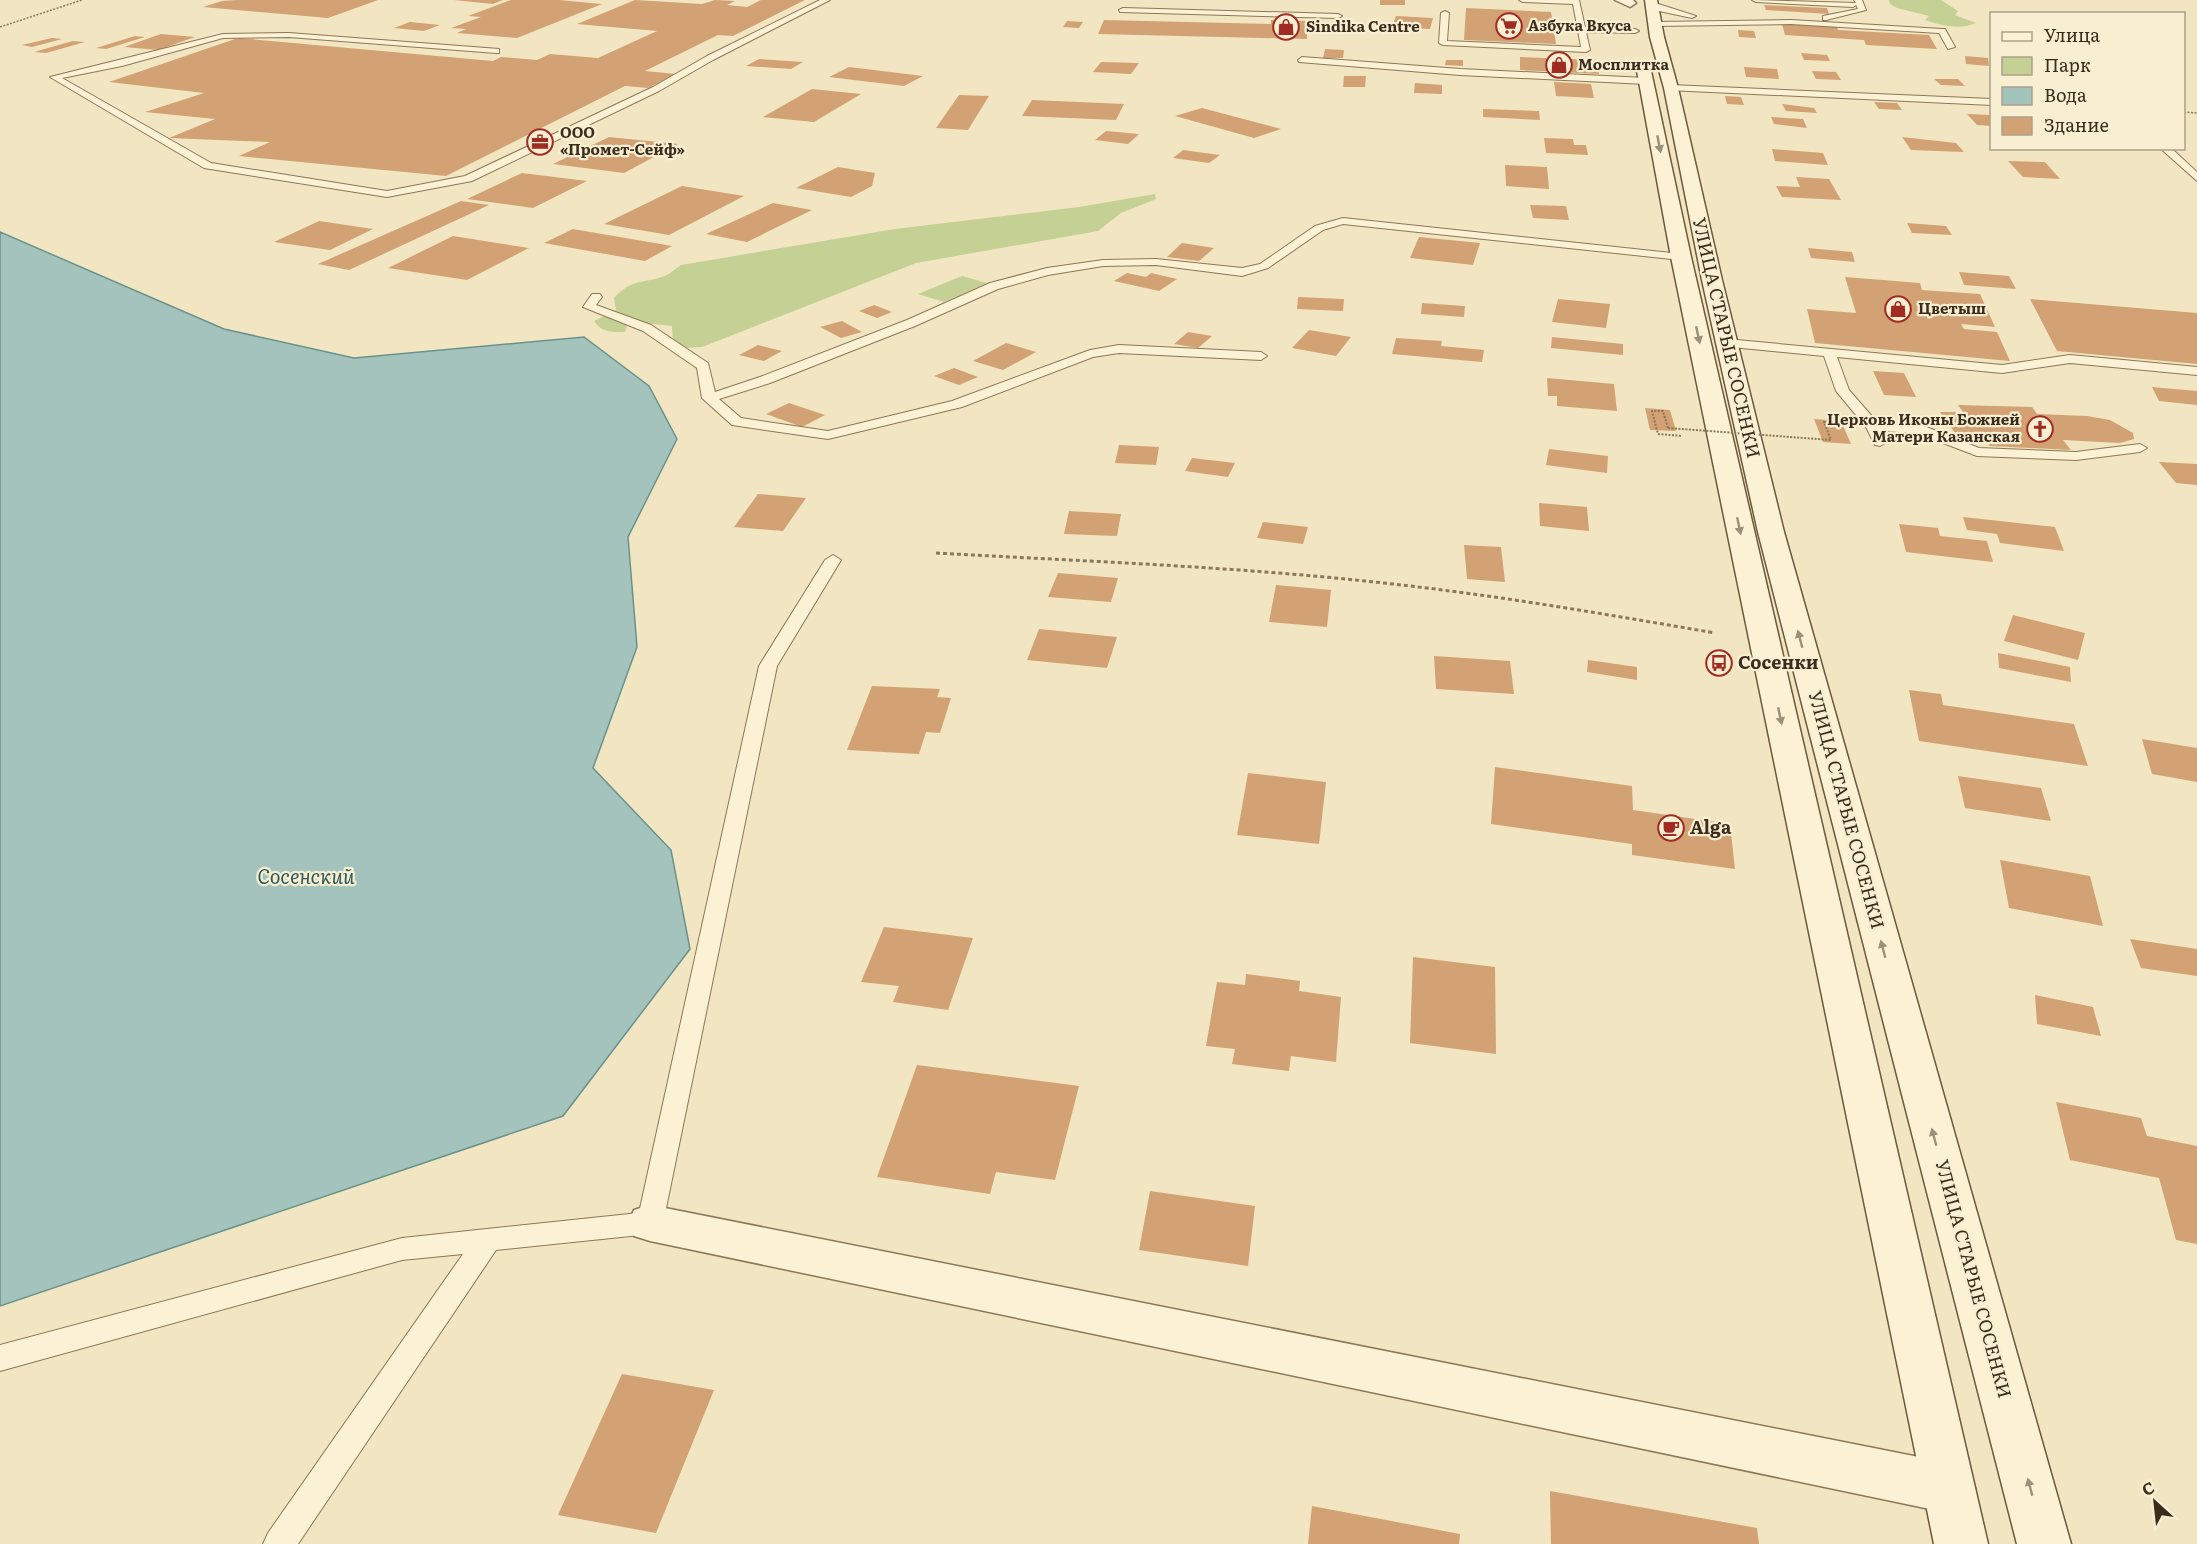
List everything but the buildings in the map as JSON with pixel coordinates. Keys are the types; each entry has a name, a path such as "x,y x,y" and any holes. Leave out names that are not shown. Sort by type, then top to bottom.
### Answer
{"main road":[{"path":"1627,1 1637,36"},
{"name":"УЛИЦА СТАРЫЕ СОСЕНКИ","path":"1652,2 1655,24 1653,77 1681,257 1961,1544"},
{"name":"УЛИЦА СТАРЫЕ СОСЕНКИ","path":"1653,77 1726,344 1772,532 1842,797 2044,1544"},
{"path":"650,1223 1949,1488"}],"lane":[{"path":"496,51 289,35 223,36 122,63 54,77 208,166 387,194 468,179 656,89 710,58 825,0"},
{"path":"1446,13 1443,43 1586,50 1576,2 1522,0"},
{"path":"1652,2 1679,14 1702,16 1754,14 1828,18 1862,10 1859,3 1753,2"},
{"path":"1123,10 1338,15"},
{"path":"1655,24 1791,22 1942,31 1951,47"},
{"path":"1582,29 1637,36"},
{"path":"1302,60 1460,72 1653,77 1990,102"},
{"path":"2167,150 2197,178"},
{"path":"709,398 765,380 911,323 994,286 1047,272 1103,263 1156,262 1242,272 1264,266 1319,228 1343,222 1366,222 1681,257"},
{"path":"596,297 589,307 647,328 703,366 709,398 737,422 828,435 957,404 1090,354 1119,349 1261,356"},
{"path":"1726,344 2002,369 2070,359 2197,371"},
{"path":"1828,353 1843,391 1873,426 1880,442"},
{"path":"1873,426 1919,429 1977,452 2076,456 2140,448"},
{"path":"0,1358 402,1249 650,1223 768,666 833,560"},
{"path":"279,1544 488,1240"}],"path":[{"path":"0,27 82,0"},
{"path":"1687,436 1658,434 1652,411 1663,411 1668,428 1831,440"},
{"path":"936,553 1205,567 1367,581 1618,616 1715,633"}],"green space":[{"path":"1889,0 1941,0 1958,11 1955,15 1976,23 1957,27 1938,24 1925,20 1929,16 1897,8 1890,4"},
{"path":"1155,194 1156,199 1121,213 1098,231 916,263 702,347 683,348 673,344 672,326 643,323 627,326 625,332 616,332 604,330 594,321 616,310 614,298 626,287 665,276 681,265 895,229 1079,207"},
{"path":"962,276 987,283 944,302 918,294"}],"water":[{"name":"Сосенский","path":"0,232 224,329 354,358 584,337 649,386 677,439 628,537 637,647 593,768 671,850 690,949 563,1116 0,1306"}],"place":[{"name":"Азбука Вкуса","path":"1509,26"},
{"name":"Sindika Centre","path":"1286,27"},
{"name":"Мосплитка","path":"1559,65"},
{"name":"ООО «Промет-Сейф»","path":"540,142"},
{"name":"Цветыш","path":"1898,309"},
{"name":"Церковь Иконы Божией Матери Казанская","path":"2040,429"},
{"name":"Сосенки","path":"1719,663"},
{"name":"Alga","path":"1671,828"}]}
